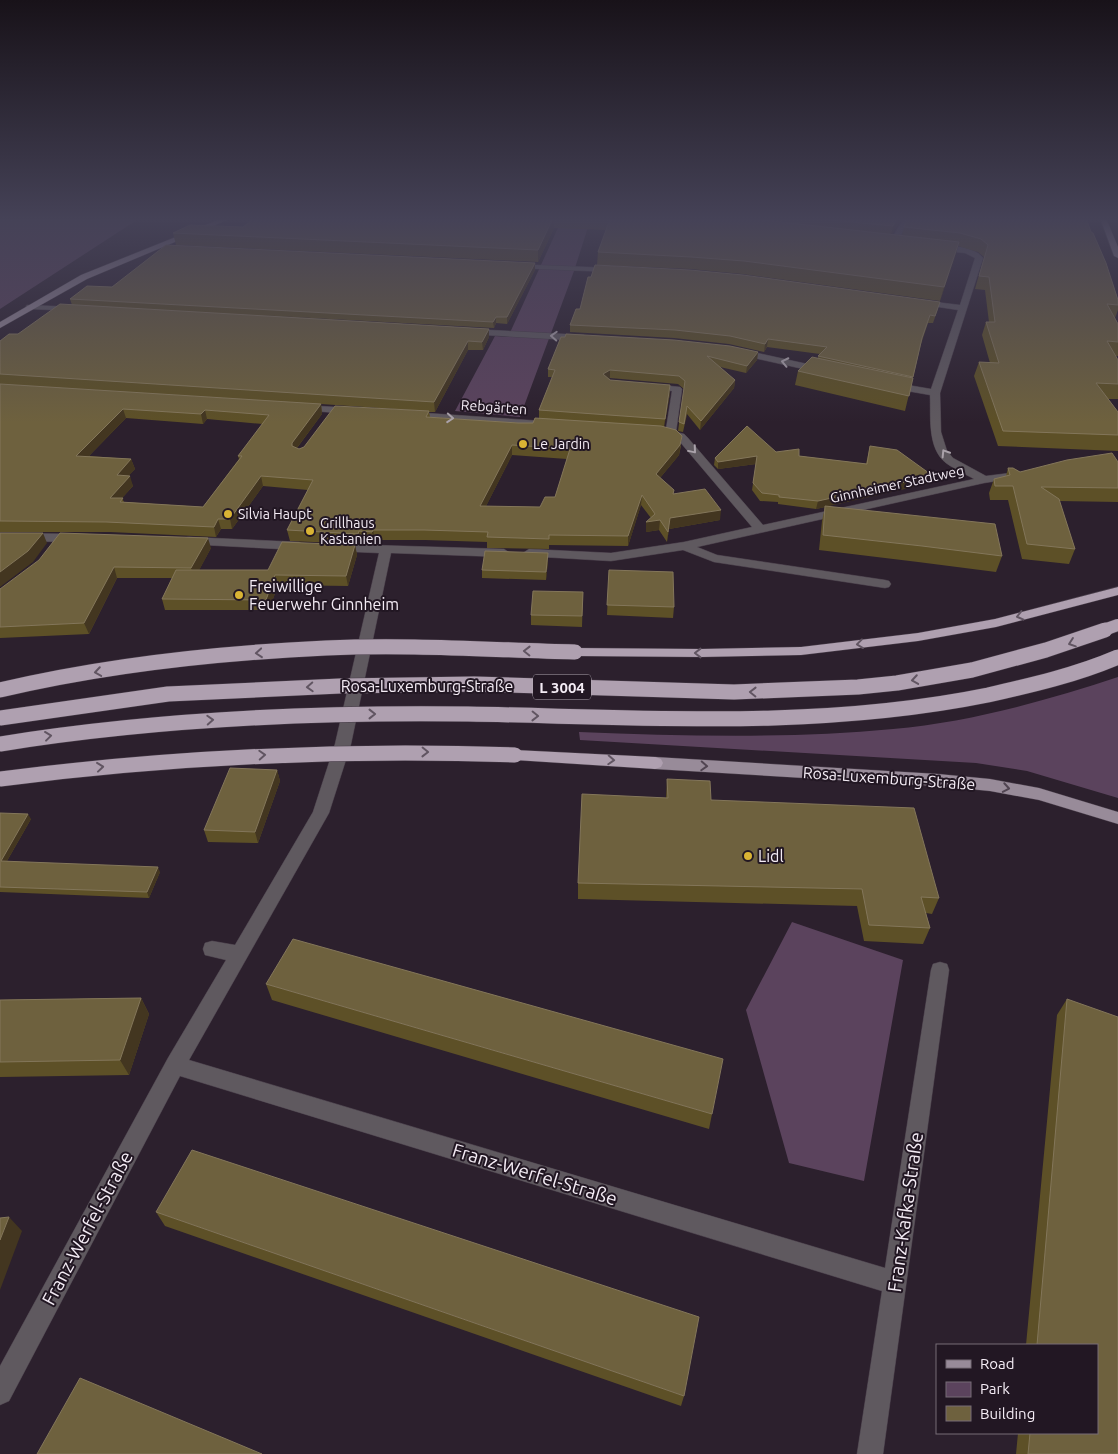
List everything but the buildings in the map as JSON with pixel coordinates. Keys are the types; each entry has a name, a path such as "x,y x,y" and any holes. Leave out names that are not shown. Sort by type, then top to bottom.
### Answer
{"highway":[{"path":"0,690 34,682 175,660 326,648 701,653 801,651 918,637 957,630 996,622 1118,590"},
{"name":"Rosa-Luxemburg-Straße","path":"0,718 168,694 317,687 473,684 757,692 822,690 885,685 965,672 1020,659 1073,643 1118,625"},
{"name":"Rosa-Luxemburg-Straße","path":"0,744 158,722 311,714 466,714 705,719 826,717 890,712 977,699 1044,682 1118,657"},
{"path":"0,779 170,760 297,753 423,752 655,763"}],"main road":[{"path":"0,325 68,286"},
{"name":"Rosa-Luxemburg-Straße","path":"655,763 930,779 990,785 1039,794 1118,818"}],"street":[{"path":"970,286 935,393 936,432 942,451 949,460 984,480"},
{"path":"915,301 963,308"},
{"path":"30,307 89,310"},
{"path":"457,331 590,338"},
{"path":"729,349 834,372"},
{"path":"880,383 935,393"},
{"path":"638,386 677,389 671,433"},
{"path":"293,407 330,413 361,412"},
{"name":"Rebgärten","path":"399,414 554,425"},
{"path":"652,430 671,433 684,440 760,529"},
{"name":"Ginnheimer Stadtweg","path":"328,548 611,557 684,546 984,480 1032,473"},
{"path":"0,537 90,538"},
{"path":"49,552 60,537"},
{"path":"177,541 310,547"},
{"path":"684,546 714,558 885,584"},
{"name":"Franz-Werfel-Straße","path":"0,1392 175,1065 321,813 343,744 385,551"},
{"path":"212,949 239,954"},
{"name":"Franz-Kafka-Straße","path":"870,1454 940,970"},
{"name":"Franz-Werfel-Straße","path":"175,1065 895,1284"}],"green space":[{"path":"0,286 36,286 0,309"},
{"path":"531,286 569,286 520,417 455,411 495,336 508,337"},
{"path":"1118,677 1118,798 1027,771 976,763 580,740 579,732 776,735 893,729 979,716 1063,694"},
{"path":"792,922 903,960 864,1181 789,1163 746,1010"}],"place":[{"name":"Le Jardin","path":"523,444"},
{"name":"Silvia Haupt","path":"228,514"},
{"name":"Grillhaus Kastanien","path":"310,531"},
{"name":"Freiwillige Feuerwehr Ginnheim","path":"239,595"},
{"name":"Lidl","path":"748,856"}]}
